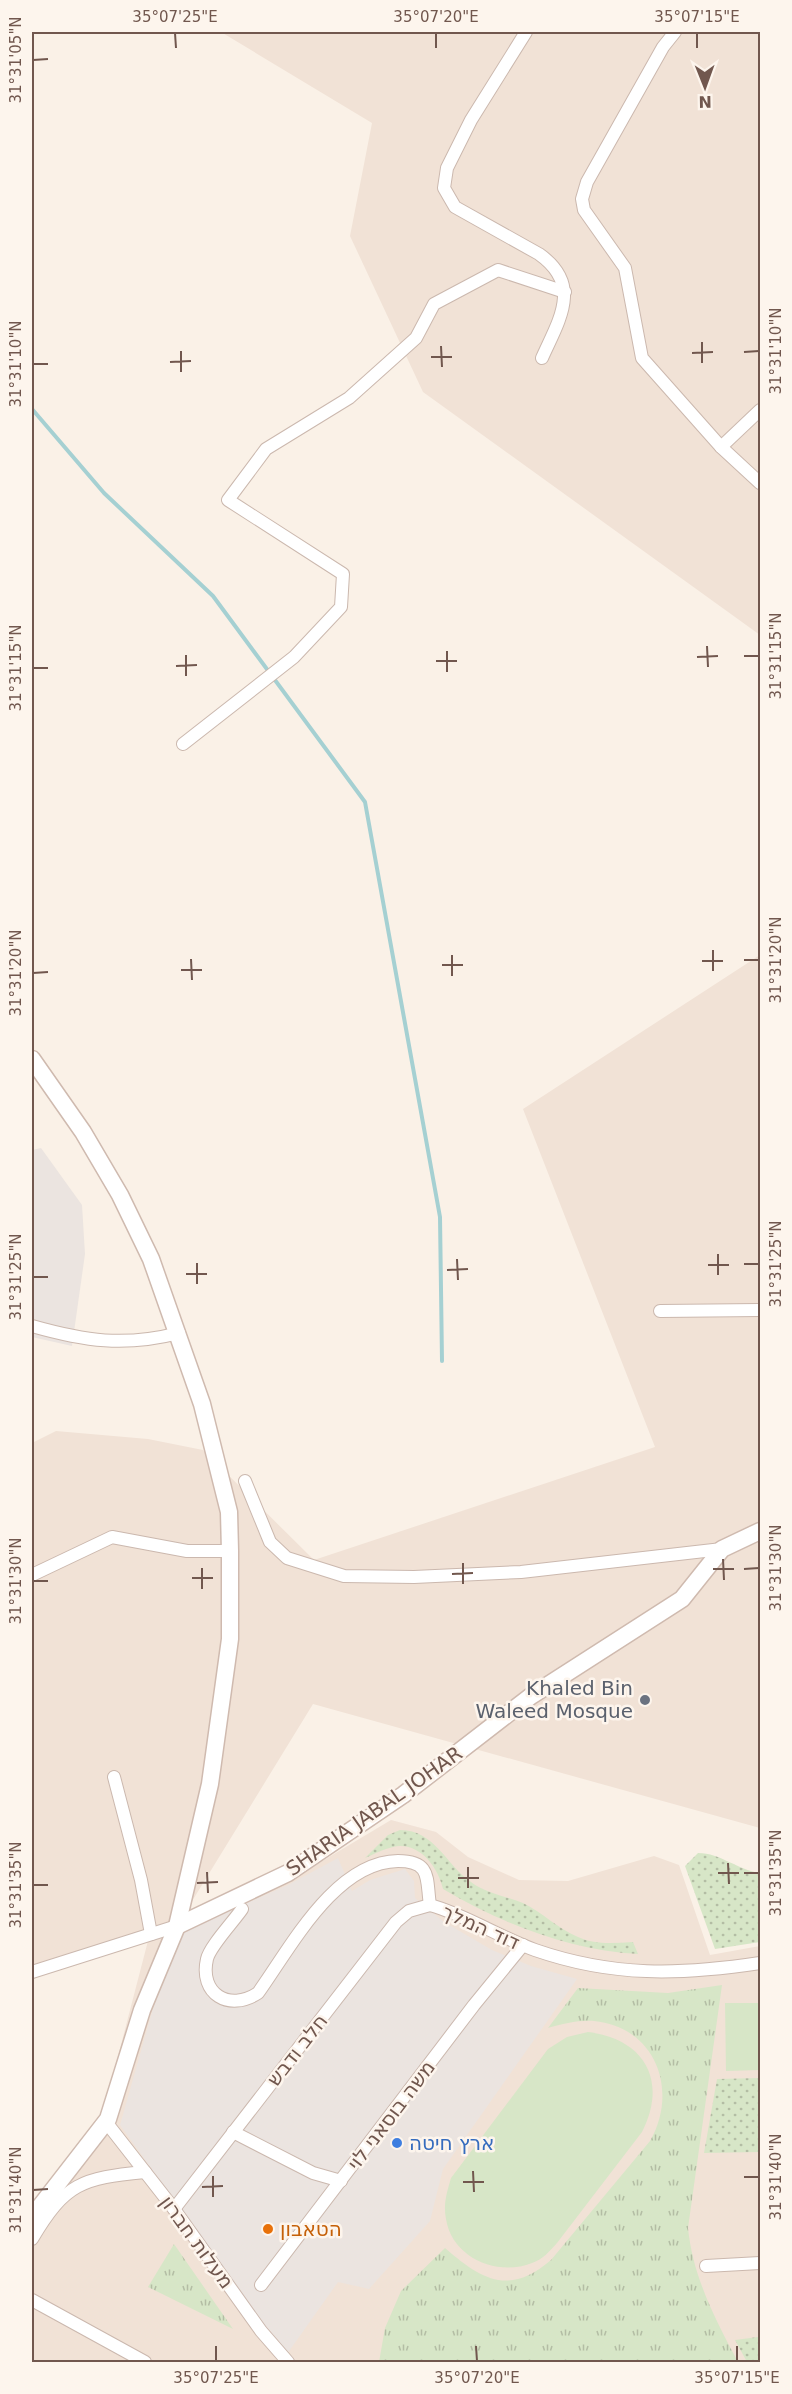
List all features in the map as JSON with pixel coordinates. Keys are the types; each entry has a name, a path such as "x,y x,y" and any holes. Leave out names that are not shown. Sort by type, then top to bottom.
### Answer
{"street":[{"path":"526,32 471,120 447,168 444,188 455,207 549,261 560,275 565,292 564,310 542,358"},
{"path":"675,32 663,47 586,182 582,199 587,216 625,268 642,358 720,447 760,483"},
{"path":"183,744 294,657 341,607 343,574 228,500 266,449 349,398 416,338 434,304 498,270 565,292"},
{"path":"720,447 760,410"},
{"path":"32,1059 83,1132 120,1195 151,1258 202,1404 229,1512 230,1551 230,1639 211,1772 177,1926 142,2010 105,2122 32,2217"},
{"path":"660,1311 760,1310"},
{"path":"32,1326 66,1336 107,1341 142,1340 179,1333"},
{"path":"245,1481 270,1542 287,1558 344,1576 414,1577 521,1572 723,1549"},
{"name":"SHARIA JABAL JOHAR","path":"177,1926 288,1873 403,1796 531,1696 682,1599 723,1549 760,1531"},
{"path":"32,1575 112,1537 187,1551 230,1551"},
{"path":"114,1777 141,1880 151,1934"},
{"name":"דוד המלך","path":"242,1909 207,1957 207,1982 214,1993 234,2003 246,2001 258,1993 334,1892 350,1877 386,1862 415,1862 427,1874 430,1905 464,1917 523,1945 584,1963 645,1973 723,1969 760,1963"},
{"name":"חלב ודבש","path":"174,2209 396,1922 409,1911 430,1905"},
{"path":"32,1972 177,1926"},
{"name":"משה בוסאני לוי","path":"261,2285 474,2005 523,1945"},
{"name":"מעלות חברון","path":"105,2122 174,2209 261,2331 288,2362"},
{"path":"233,2132 313,2173 341,2181"},
{"path":"32,2239 50,2209 70,2190 104,2176 146,2172"},
{"path":"706,2266 760,2263"},
{"path":"32,2300 145,2362"}],"shaded area":[{"path":"221,32 760,32 760,635 423,392 350,236 372,123"},
{"path":"760,955 760,1828 313,1704 178,1924 304,1872 391,1820 436,1832 468,1857 519,1880 568,1881 654,1856 679,1865 710,1955 760,1946 760,2362 32,2362 32,2226 102,2118 149,1937 167,1928 32,1965 32,1443 56,1431 148,1439 203,1450 314,1560 655,1447 523,1109"},
{"path":"41,1148 82,1205 85,1254 72,1346 32,1337 32,1150"},
{"path":"338,1858 352,1891 370,1880 405,1869 414,1881 415,1898 444,1922 492,1950 531,1966 577,1979 443,2169 430,2221 369,2289 338,2282 287,2354 259,2319 120,2125 154,2005 185,1930 288,1885"}],"green space":[{"path":"400,1830 412,1832 431,1842 462,1875 477,1886 523,1903 564,1930 584,1940 605,1943 633,1942 638,1954 562,1941 489,1913 443,1889 432,1864 411,1848 393,1847 365,1858 388,1835"},
{"path":"698,1853 714,1856 760,1873 760,1942 715,1949 685,1866"},
{"path":"722,1985 688,2228 700,2281 713,2314 738,2362 379,2362 385,2328 401,2291 445,2248 471,2268 496,2280 522,2278 536,2271 551,2260 650,2141 658,2122 662,2102 661,2083 656,2064 647,2048 633,2035 615,2026 594,2021 548,2028 578,1988 668,1993"},
{"path":"725,2003 760,2003 760,2070 726,2071"},
{"path":"588,2032 608,2036 624,2043 637,2053 646,2066 653,2096 642,2132 549,2252 536,2262 519,2267 491,2266 479,2261 467,2254 450,2233 445,2208 451,2178 548,2049 567,2037"},
{"path":"760,2078 760,2152 704,2153 717,2079"},
{"path":"174,2244 233,2329 148,2287"},
{"path":"760,2330 760,2362 747,2362 735,2340 758,2337"}],"waterway":[{"path":"32,409 104,493 213,596 365,802 440,1217 442,1361"}],"place":[{"name":"Khaled Bin Waleed Mosque","path":"645,1700"},
{"name":"ארץ חיטה","path":"397,2143"},
{"name":"הטאבון","path":"268,2229"}]}
